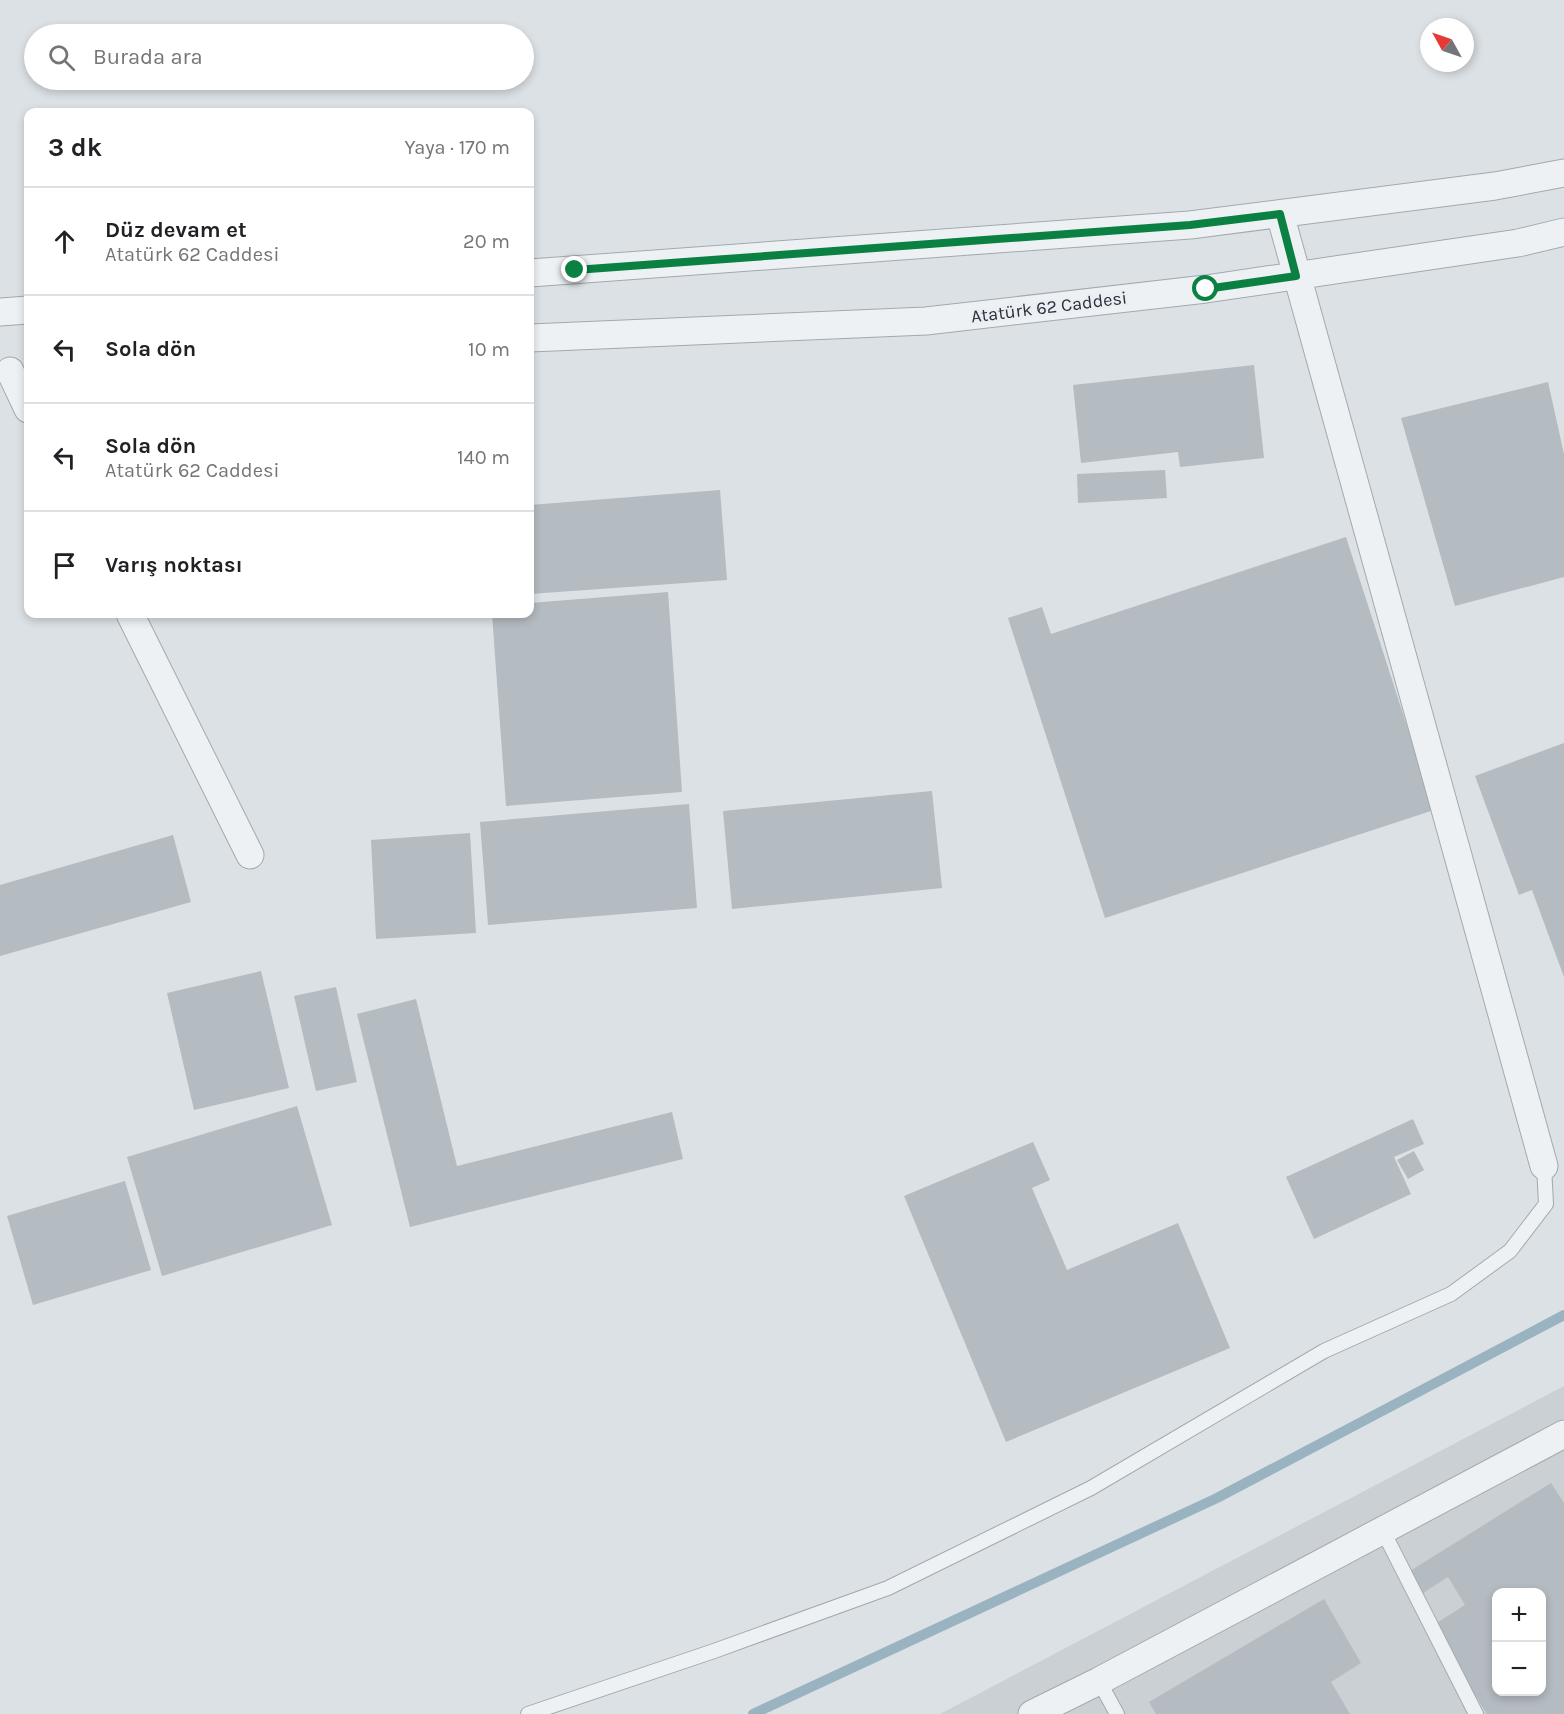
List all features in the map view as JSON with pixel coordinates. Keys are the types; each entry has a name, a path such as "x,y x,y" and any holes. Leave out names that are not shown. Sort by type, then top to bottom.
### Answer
{"street":[{"path":"534,273 1190,225 1495,186 1564,173"},
{"path":"1280,214 1544,1166"},
{"name":"Atatürk 62 Caddesi","path":"534,338 926,321 1206,289 1518,243 1564,232"},
{"path":"0,312 24,310"},
{"path":"13,371 24,399"},
{"path":"132,618 250,855"},
{"path":"1032,1714 1099,1681 1564,1434"}],"lane":[{"path":"528,1714 888,1588 1091,1488 1324,1351 1451,1294 1510,1251 1546,1204 1544,1166"},
{"path":"1382,1529 1476,1714"},
{"path":"1099,1681 1117,1714"}],"shaded area":[{"path":"1564,1386 1564,1714 940,1714"}],"building":[{"path":"1254,365 1264,458 1180,467 1178,452 1081,463 1073,385"},
{"path":"1548,382 1564,454 1564,577 1455,606 1401,418"},
{"path":"1165,470 1167,498 1078,503 1077,474"},
{"path":"720,490 727,580 534,594 534,505"},
{"path":"1346,537 1434,810 1105,918 1008,618 1042,607 1051,634"},
{"path":"668,592 682,792 506,806 492,618 534,618 534,603"},
{"path":"1564,743 1564,977 1532,890 1519,895 1475,776"},
{"path":"932,791 942,888 732,909 723,811"},
{"path":"689,804 697,908 488,925 480,822"},
{"path":"470,833 476,933 376,939 371,840"},
{"path":"173,835 191,902 0,956 0,885"},
{"path":"261,971 289,1088 194,1110 167,993"},
{"path":"336,987 357,1082 316,1091 294,996"},
{"path":"416,999 457,1166 672,1112 683,1159 410,1227 357,1014"},
{"path":"297,1106 332,1225 162,1276 127,1157"},
{"path":"1413,1119 1424,1144 1394,1157 1411,1194 1314,1239 1286,1177"},
{"path":"1033,1142 1050,1180 1032,1188 1067,1270 1178,1223 1230,1348 1006,1442 904,1196"},
{"path":"1414,1151 1424,1170 1408,1179 1397,1160"},
{"path":"125,1181 151,1270 33,1305 7,1216"},
{"path":"1551,1483 1564,1503 1564,1714 1487,1714 1432,1626 1465,1605 1448,1577 1423,1593 1410,1571"},
{"path":"1324,1599 1361,1663 1331,1682 1350,1714 1156,1714 1149,1702"}],"waterway":[{"path":"753,1714 1217,1498 1564,1315"}],"route":[{"path":"575,270 1190,225 1280,214 1296,276 1206,289"}]}
